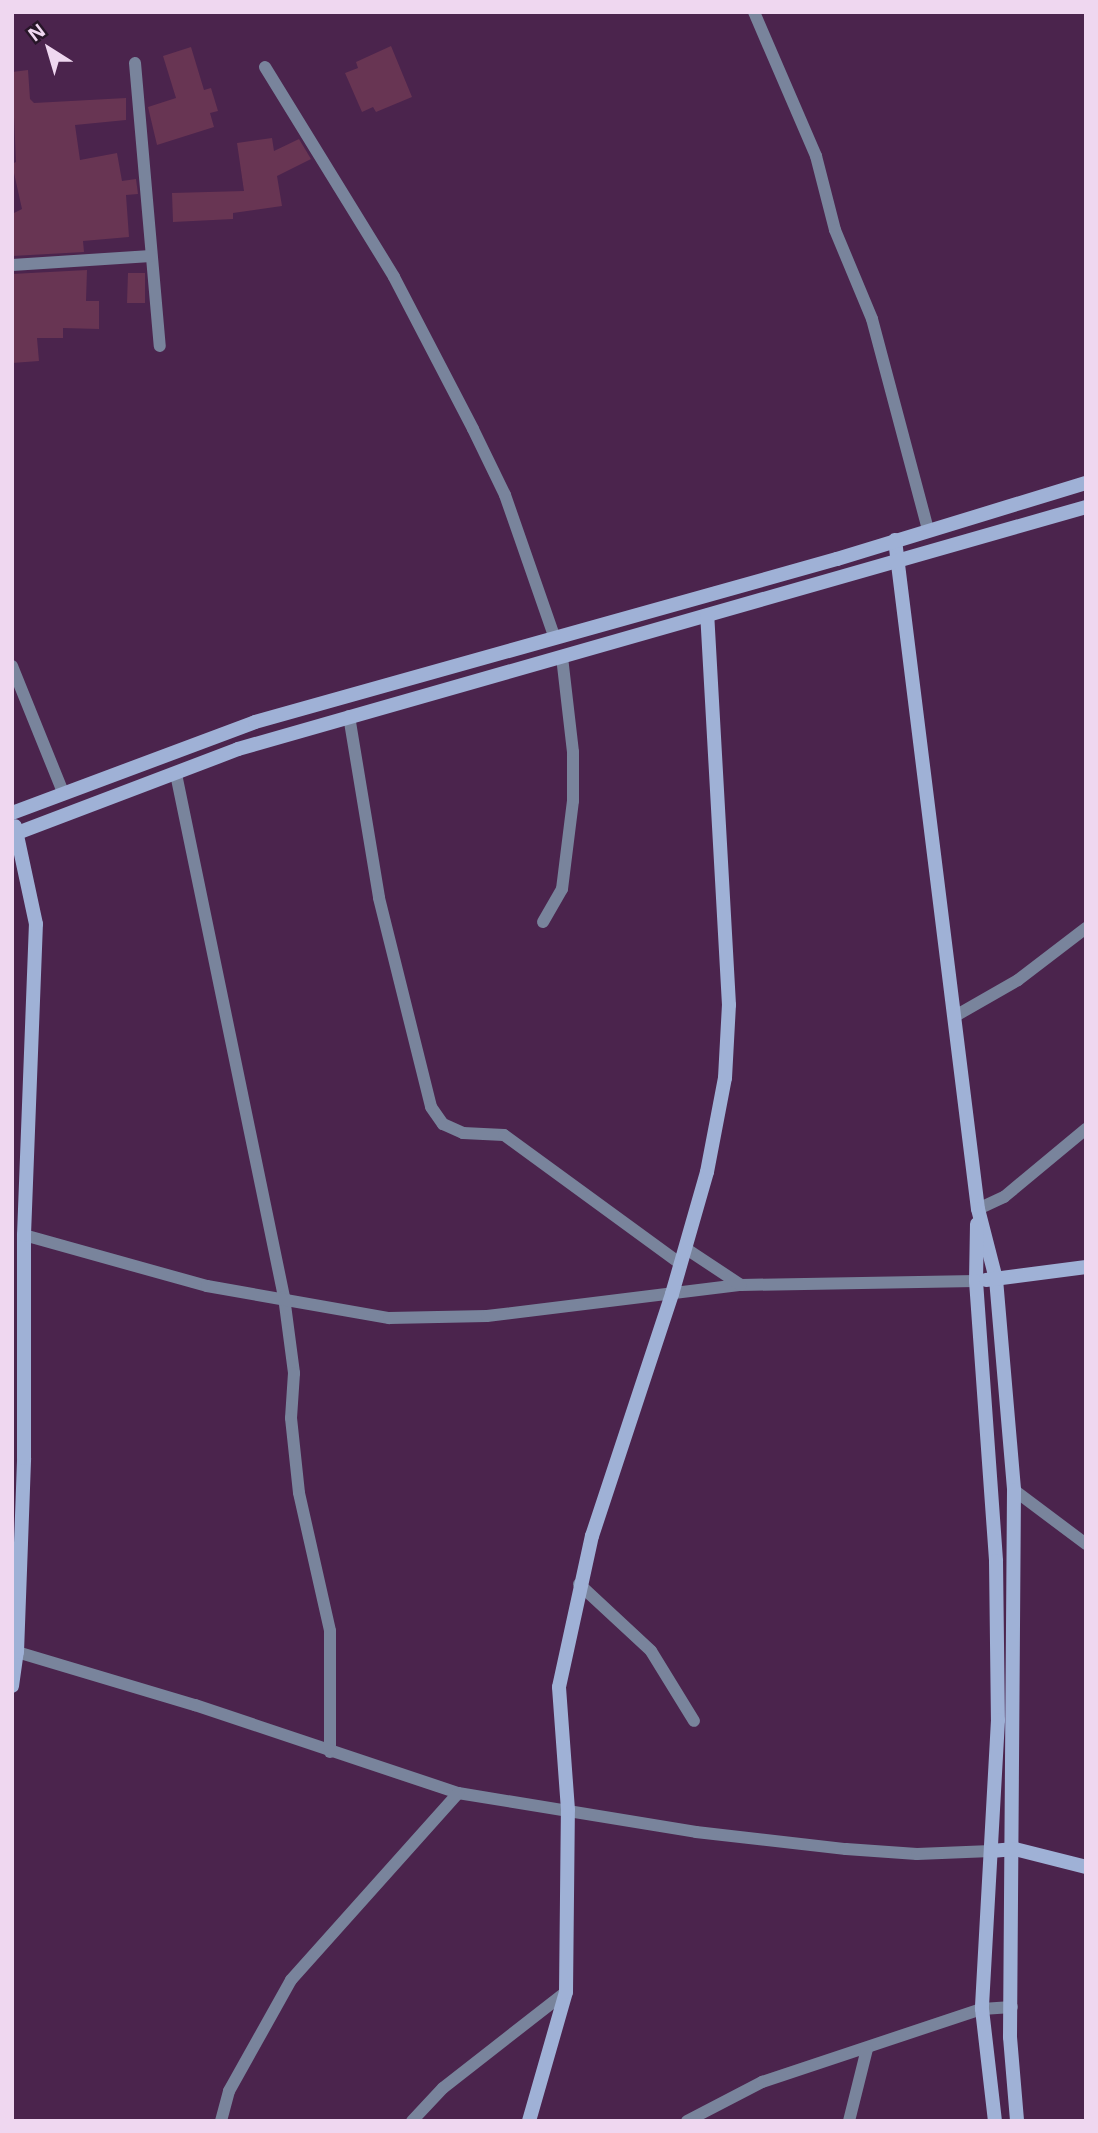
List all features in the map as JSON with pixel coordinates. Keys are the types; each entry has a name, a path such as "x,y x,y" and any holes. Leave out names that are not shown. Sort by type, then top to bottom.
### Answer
{"main road":[{"path":"12,1686 18,1652 18,1252 24,1235 36,924 12,816 63,792 255,722 1086,483"},
{"path":"15,834 238,750 349,716 895,564 1086,507"},
{"path":"895,540 895,564 957,1015 978,1209 976,1281 996,1561 998,1720 982,2010 995,2121"},
{"path":"529,2121 566,1992 568,1810 559,1687 579,1584 681,1264 707,1172 725,1078 729,1005 706,616"},
{"path":"978,1209 996,1279 1014,1490 1015,1849 1012,2007 1017,2121"},
{"path":"976,1281 1086,1267"},
{"path":"991,1851 1015,1849 1086,1867"}],"street":[{"path":"754,12 816,156 835,230 872,319 928,530"},
{"path":"135,64 160,346"},
{"path":"265,67 394,277 473,429 505,495 554,636"},
{"path":"12,265 151,256"},
{"path":"543,922 562,889 573,801 573,752 562,657"},
{"path":"12,666 63,792"},
{"path":"349,716 379,898 431,1107 443,1124 463,1133 504,1135 681,1264"},
{"path":"176,774 284,1297 294,1373 291,1418 299,1493 330,1631 330,1752"},
{"path":"957,1015 1018,980 1086,928"},
{"path":"978,1209 1004,1197 1086,1129"},
{"path":"24,1235 206,1286 284,1297 389,1318 487,1316 741,1285 976,1281"},
{"path":"685,1248 741,1285"},
{"path":"1014,1490 1086,1544"},
{"path":"579,1584 651,1651 694,1721"},
{"path":"18,1652 195,1705 458,1793 696,1832 846,1849 917,1854 991,1851"},
{"path":"221,2121 229,2091 291,1980 458,1793"},
{"path":"412,2121 443,2088 566,1992"},
{"path":"687,2121 762,2082 982,2010 1012,2007"},
{"path":"849,2121 867,2049"}],"building":[{"path":"391,46 412,97 376,112 373,107 362,112 345,73 358,68 356,62"},
{"path":"191,47 204,90 211,88 218,111 210,113 214,127 157,145 148,107 176,98 163,56"},
{"path":"28,70 30,99 34,103 126,98 126,120 75,125 80,160 117,153 122,181 136,179 138,194 126,195 129,237 83,241 84,252 12,256 12,214 22,209 12,164 16,162 12,72"},
{"path":"272,138 274,151 299,139 311,159 277,176 282,206 233,213 233,219 173,222 172,193 244,191 237,143"},
{"path":"87,270 86,301 99,301 99,329 63,328 63,338 37,338 39,361 12,363 12,274"},
{"path":"128,273 145,273 145,303 127,303"}]}
